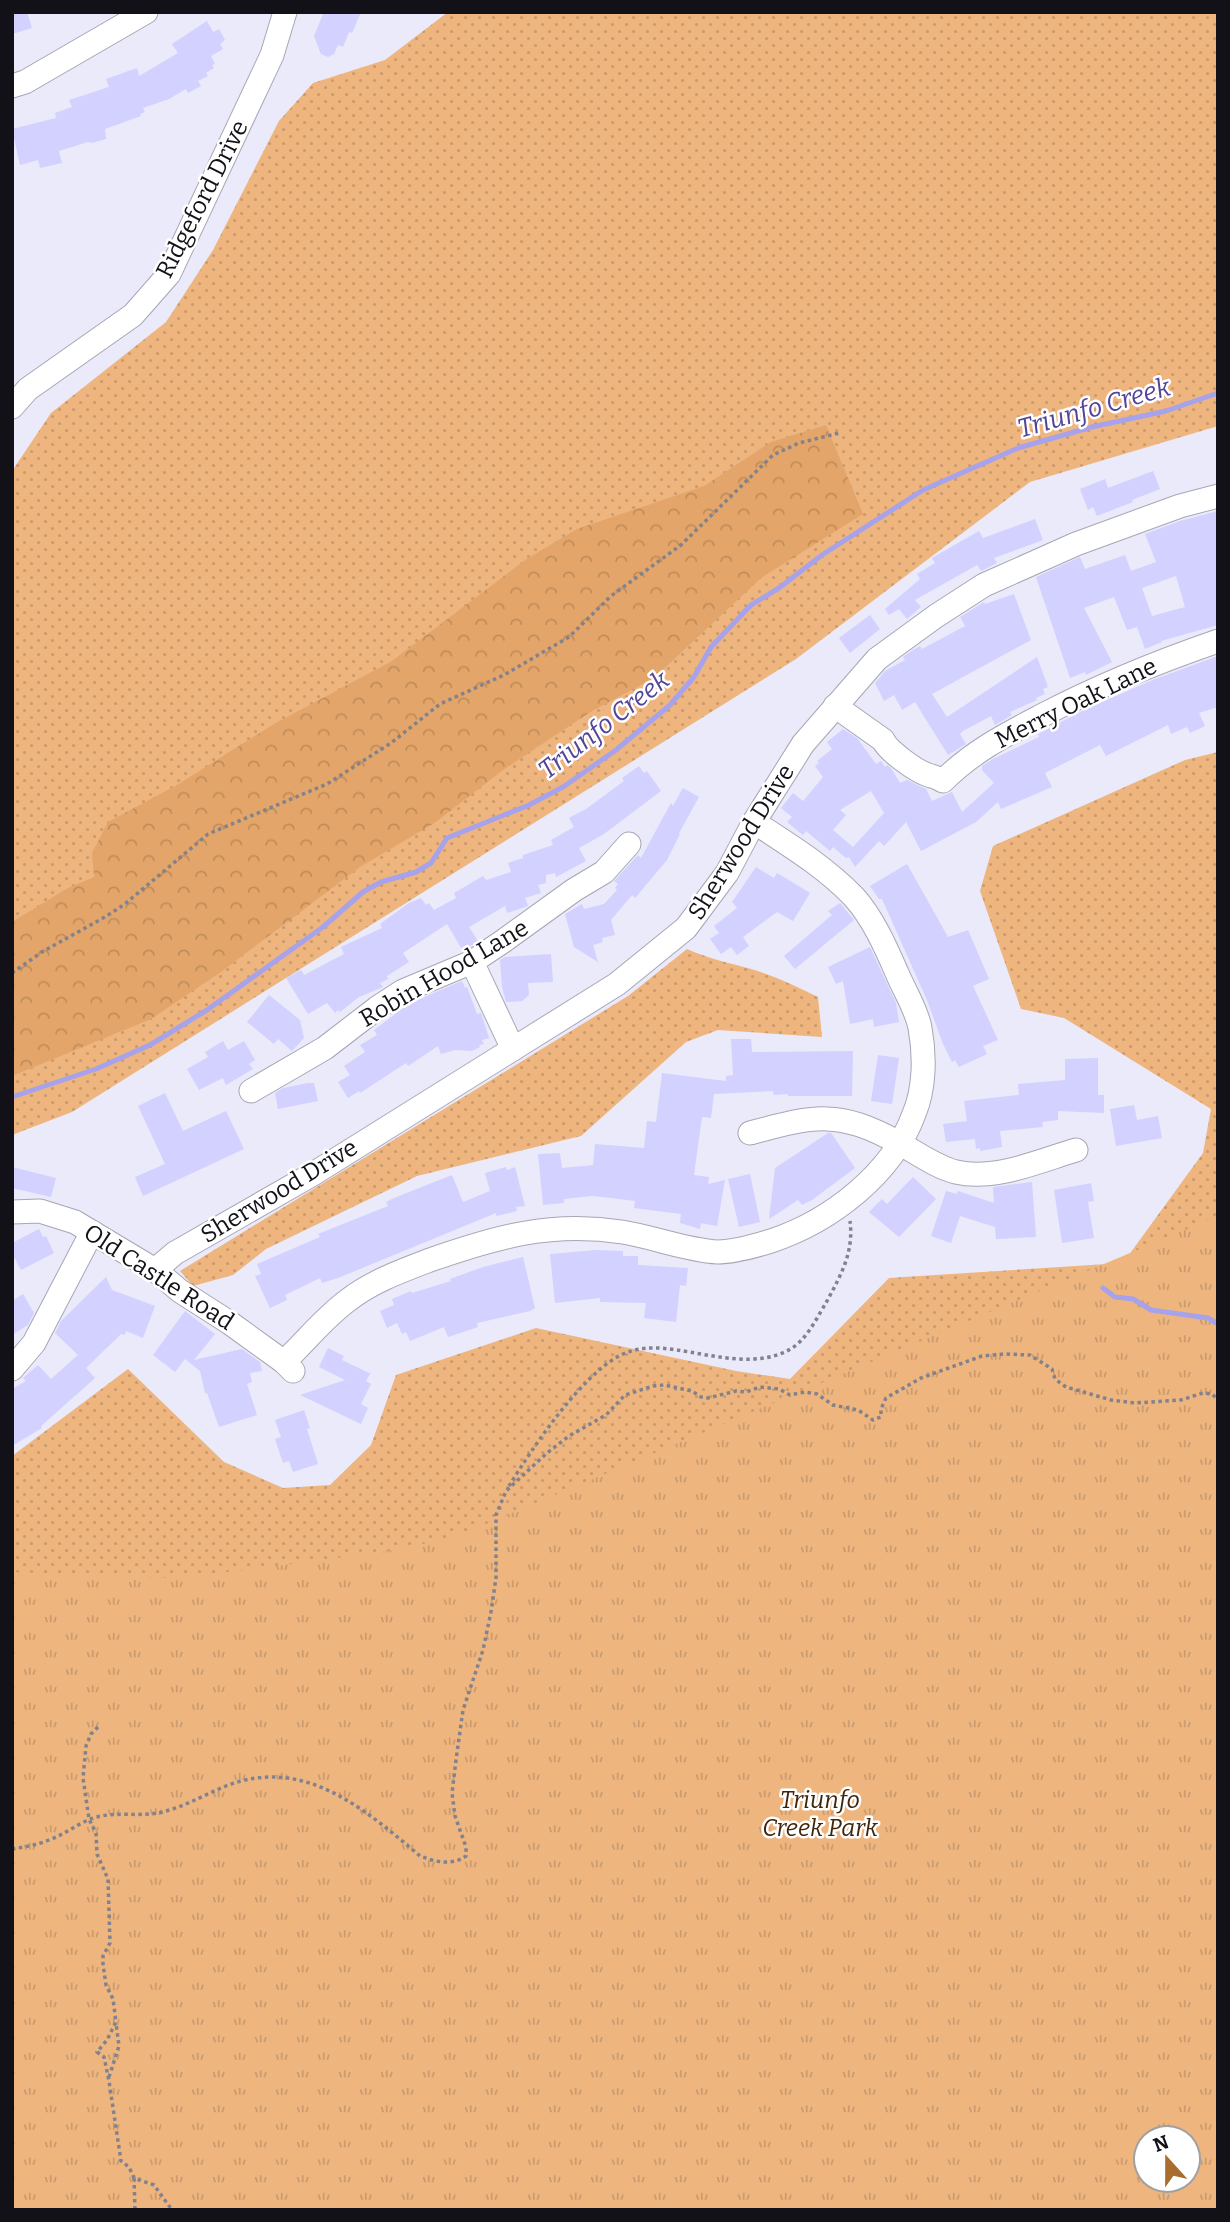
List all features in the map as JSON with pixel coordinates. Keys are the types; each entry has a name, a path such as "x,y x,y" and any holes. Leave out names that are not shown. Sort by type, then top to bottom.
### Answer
{"street":[{"path":"12,86 25,82 146,12"},
{"name":"Ridgeford Drive","path":"12,407 28,389 133,315 169,274 272,55 285,12"},
{"name":"Sherwood Drive","path":"155,1270 175,1253 313,1174 617,984 687,928 727,873 754,822 803,744 877,659 936,616 984,585 1076,544 1180,506 1218,496"},
{"name":"Merry Oak Lane","path":"835,706 883,740 887,748 926,774 940,778 994,741 1091,690 1218,641"},
{"path":"754,822 818,863 856,900 886,947 920,1026 923,1073 915,1114 900,1143 878,1172 841,1205"},
{"name":"Robin Hood Lane","path":"251,1091 325,1048 377,1007 403,991 472,962 604,872 629,844"},
{"path":"472,962 513,1049"},
{"path":"750,1132 794,1121 838,1118 875,1130 932,1162 956,1172 991,1174 1076,1150"},
{"name":"Old Castle Road","path":"12,1212 40,1211 75,1222 155,1270 180,1291 230,1323 289,1367 329,1316 364,1288 401,1271 467,1247 524,1232 568,1227 623,1232 682,1247 720,1252 773,1240 841,1205"},
{"path":"12,1369 34,1343 92,1232"}],"path":[{"path":"12,972 115,910 208,834 327,784 391,743 440,704 504,675 569,637 611,596 681,545 773,456 799,443 839,433"},
{"path":"12,1849 49,1840 89,1819 164,1812 240,1781 264,1777 291,1779 322,1786 361,1808 421,1856 432,1861 451,1863 466,1856 452,1793 463,1710 483,1650 491,1612 496,1578 496,1515 506,1490 529,1454 573,1398 601,1368 621,1355 646,1347 740,1359 769,1358 793,1348 815,1321 844,1271 851,1244 849,1218 841,1205"},
{"path":"506,1490 569,1436 606,1415 625,1395 653,1386 664,1385 692,1391 708,1398 760,1387 790,1395 805,1392 817,1394 833,1405 858,1410 873,1420 881,1417 886,1398 921,1378 982,1356 1017,1354 1039,1359 1052,1369 1055,1379 1066,1387 1111,1400 1135,1403 1181,1400 1203,1393 1212,1394 1218,1400"},
{"path":"98,1727 91,1734 86,1746 83,1778 89,1819 96,1833 97,1854 108,1880 110,1901 110,1943 103,1956 103,1964 106,1985 113,1999 119,2046 109,2078"},
{"path":"116,2022 97,2052 104,2057 109,2078 121,2161 132,2171 134,2178 135,2210"},
{"path":"134,2178 154,2185 172,2210"}],"green space":[{"path":"448,12 1218,12 1218,426 1030,482 796,659 72,1112 12,1135 12,471 51,413 166,322 213,250 279,121 313,83 385,60"},
{"path":"826,425 863,514 761,578 654,678 592,711 503,770 436,822 360,867 221,972 151,1019 12,1076 12,922 68,888 94,877 92,853 108,822 177,785 274,724 392,661 525,560 577,529 704,486 771,442"},
{"name":"Triunfo Creek Park","path":"1218,752 1218,2210 12,2210 12,1456 128,1369 224,1462 283,1488 330,1485 371,1445 396,1375 536,1328 736,1371 790,1379 889,1278 1123,1263 1203,1153 1211,1109 1064,1018 1021,1009 980,891 993,846 1185,760"},
{"path":"687,949 768,975 818,997 822,1037 718,1030 686,1042 581,1136 417,1176 266,1249 233,1275 193,1286 180,1271 628,996"},
{"name":"Triunfo Creek Park","path":"1218,1216 1218,2210 12,2210 12,1572 164,1578 404,1549 467,1532"}],"building":[{"path":"12,12 27,12 32,28 12,34"},
{"path":"324,12 361,12 343,47 338,45 334,54 328,57 321,54 314,36"},
{"path":"207,21 213,32 219,29 225,40 220,44 223,49 211,56 214,68 206,73 208,76 198,81 201,86 188,93 186,89 169,99 143,108 145,112 140,114 141,116 105,129 106,139 59,151 62,163 40,168 38,160 20,165 12,129 56,118 55,113 72,107 69,100 109,87 106,79 137,68 139,76 178,53 172,44"},
{"path":"1153,471 1160,489 1097,516 1093,507 1088,510 1080,489 1105,479 1108,488"},
{"path":"1218,511 1218,625 1161,641 1145,649 1137,627 1127,630 1114,597 1084,608 1112,662 1086,675 1085,672 1070,678 1036,577 1080,557 1085,569 1125,555 1131,571 1156,562 1145,534","holes":["1176,576 1185,607 1152,616 1142,588"]},
{"path":"1035,519 1043,540 994,558 997,563 981,571 977,565 915,600 921,607 907,619 899,609 889,615 885,609 920,579 917,574 935,563 932,558 979,531 983,538"},
{"path":"1014,594 1031,640 932,694 947,717 1037,657 1048,687 1043,689 1045,694 1036,698 1037,700 1010,712 1012,715 995,725 991,716 963,731 960,734 966,744 948,755 915,702 902,710 894,695 884,701 875,683 885,671 905,660 903,657 913,650 920,646 922,649 965,626 960,617 984,602 985,604"},
{"path":"870,615 880,629 850,653 839,638"},
{"path":"1218,656 1218,707 1199,713 1205,726 1190,733 1187,727 1171,734 1168,725 1106,756 1100,745 1045,773 1052,787 1001,809 998,802 976,822 921,851 906,822 884,846 879,841 855,867 849,857 846,858 833,847 830,851 806,831 803,835 787,822 792,817 781,808 793,793 803,801 823,777 815,766 819,763 817,761 832,749 827,742 843,729 857,738 876,764 881,761 885,767 887,765 891,768 900,783 907,780 926,789 932,801 952,792 962,812 994,783 982,770 982,766 1090,707","holes":["871,791 884,813 853,847 833,830 846,815 840,810"]},
{"path":"639,766 644,773 647,771 661,791 604,834 579,848 586,861 556,877 555,873 546,875 546,883 538,885 541,893 525,898 528,906 507,913 505,906 469,927 478,941 463,951 447,924 403,953 409,962 387,976 388,979 380,983 383,987 359,997 340,1012 338,1010 335,1013 327,1003 308,1014 286,978 301,970 304,975 344,954 341,947 382,928 380,924 409,903 421,898 434,910 456,898 454,893 483,876 486,880 511,872 508,863 553,845 551,840 574,827 569,818 624,781 622,778"},
{"path":"683,788 699,797 667,860 635,898 632,895 611,920 615,935 602,938 603,942 593,945 598,962 574,947 565,914 582,904 584,909 604,904 617,890 615,888 618,884 614,881 638,855 641,858 671,803 673,806"},
{"path":"907,864 948,937 968,930 989,979 973,986 998,1040 983,1046 987,1054 959,1067 955,1060 952,1062 943,1044 927,1000 882,899 879,899 870,886"},
{"path":"756,867 774,878 777,873 810,893 793,921 777,912 743,937 749,946 737,955 731,947 721,954 710,939 719,933 714,926 737,908 732,902"},
{"path":"840,903 854,920 795,969 784,956 832,915 828,911"},
{"path":"870,947 896,1003 899,1022 874,1027 873,1019 850,1024 843,981 836,984 828,967"},
{"path":"551,954 553,982 528,983 529,995 522,1001 506,1002 500,960 505,957"},
{"path":"462,981 477,1014 481,1013 489,1038 482,1040 484,1044 472,1051 455,1050 441,1054 438,1046 408,1066 406,1063 348,1098 338,1082 350,1075 344,1066 365,1052 360,1045 377,1035 374,1030 410,1003"},
{"path":"269,995 300,1020 304,1038 292,1051 278,1039 274,1044 247,1022"},
{"path":"731,1039 751,1039 752,1052 853,1051 852,1096 788,1096 774,1095 773,1091 714,1094 711,1118 702,1117 694,1175 709,1177 708,1184 725,1180 717,1226 701,1223 700,1229 680,1223 681,1214 634,1208 635,1201 611,1198 592,1196 564,1199 564,1203 543,1205 538,1154 560,1153 562,1168 593,1165 595,1144 644,1148 647,1121 656,1122 662,1073 726,1081 726,1076 733,1075"},
{"path":"223,1041 228,1050 244,1041 255,1060 249,1064 253,1069 226,1085 223,1078 199,1090 187,1069 208,1057 205,1052"},
{"path":"878,1055 899,1058 892,1104 871,1101"},
{"path":"1098,1058 1098,1095 1104,1095 1104,1113 1058,1111 1058,1120 1042,1122 1043,1127 1000,1131 1002,1147 980,1151 980,1148 976,1149 975,1139 946,1142 943,1124 967,1121 964,1101 1019,1095 1018,1084 1065,1080 1065,1059"},
{"path":"314,1083 318,1101 278,1109 275,1093 283,1088"},
{"path":"165,1093 183,1131 226,1111 244,1149 143,1196 135,1177 165,1164 138,1106"},
{"path":"1134,1105 1137,1120 1158,1116 1162,1138 1116,1146 1110,1109"},
{"path":"831,1133 855,1168 812,1200 802,1205 798,1200 769,1219 775,1168"},
{"path":"12,1167 56,1178 51,1197 12,1188"},
{"path":"506,1167 507,1170 515,1167 525,1206 516,1207 517,1211 496,1216 496,1213 338,1278 322,1283 320,1278 285,1295 287,1300 270,1308 255,1276 261,1274 257,1264 320,1237 318,1234 388,1206 386,1202 394,1198 452,1175 463,1202 490,1191 485,1173"},
{"path":"750,1174 760,1222 739,1227 728,1179"},
{"path":"913,1177 936,1199 899,1237 869,1212 882,1199 887,1204"},
{"path":"1032,1182 1036,1237 996,1239 995,1227 960,1216 951,1243 931,1236 946,1191 957,1194 958,1191 994,1203 993,1187"},
{"path":"1091,1183 1094,1201 1088,1202 1094,1238 1062,1243 1054,1190"},
{"path":"39,1229 43,1237 46,1236 54,1253 21,1270 12,1253 12,1243"},
{"path":"623,1251 623,1256 638,1256 638,1265 688,1268 686,1286 680,1285 676,1322 644,1318 646,1303 600,1302 600,1298 555,1303 550,1254"},
{"path":"523,1257 535,1308 530,1311 477,1323 478,1327 448,1337 444,1327 410,1341 406,1332 402,1334 397,1323 387,1328 380,1311 394,1305 392,1299 411,1291 412,1293 451,1281 450,1279 483,1267"},
{"path":"106,1277 112,1290 155,1306 143,1338 126,1331 125,1335 121,1334 86,1368 95,1378 41,1426 42,1428 12,1446 12,1389 26,1381 23,1378 38,1365 51,1379 78,1355 55,1333 61,1321"},
{"path":"23,1294 34,1313 28,1325 12,1335 12,1301"},
{"path":"185,1311 215,1334 194,1360 242,1349 260,1362 262,1371 250,1373 252,1382 247,1384 257,1415 219,1427 205,1393 200,1371 185,1359 175,1372 153,1355"},
{"path":"328,1348 344,1356 342,1360 371,1372 366,1381 371,1384 361,1404 368,1408 361,1424 300,1395 345,1380 319,1367"},
{"path":"304,1410 318,1464 293,1472 289,1461 283,1463 275,1439 281,1437 275,1420"}],"waterway":[{"name":"Triunfo Creek","path":"12,1097 96,1069 150,1045 207,1010 323,927 363,892 381,882 416,872 431,863 447,838 529,805 563,787 616,750 670,705 694,677 711,647 751,605 779,588 822,555 923,490 1018,448 1092,427 1166,411 1218,393"},
{"path":"1103,1288 1115,1297 1133,1299 1151,1310 1208,1318 1218,1324"}]}
